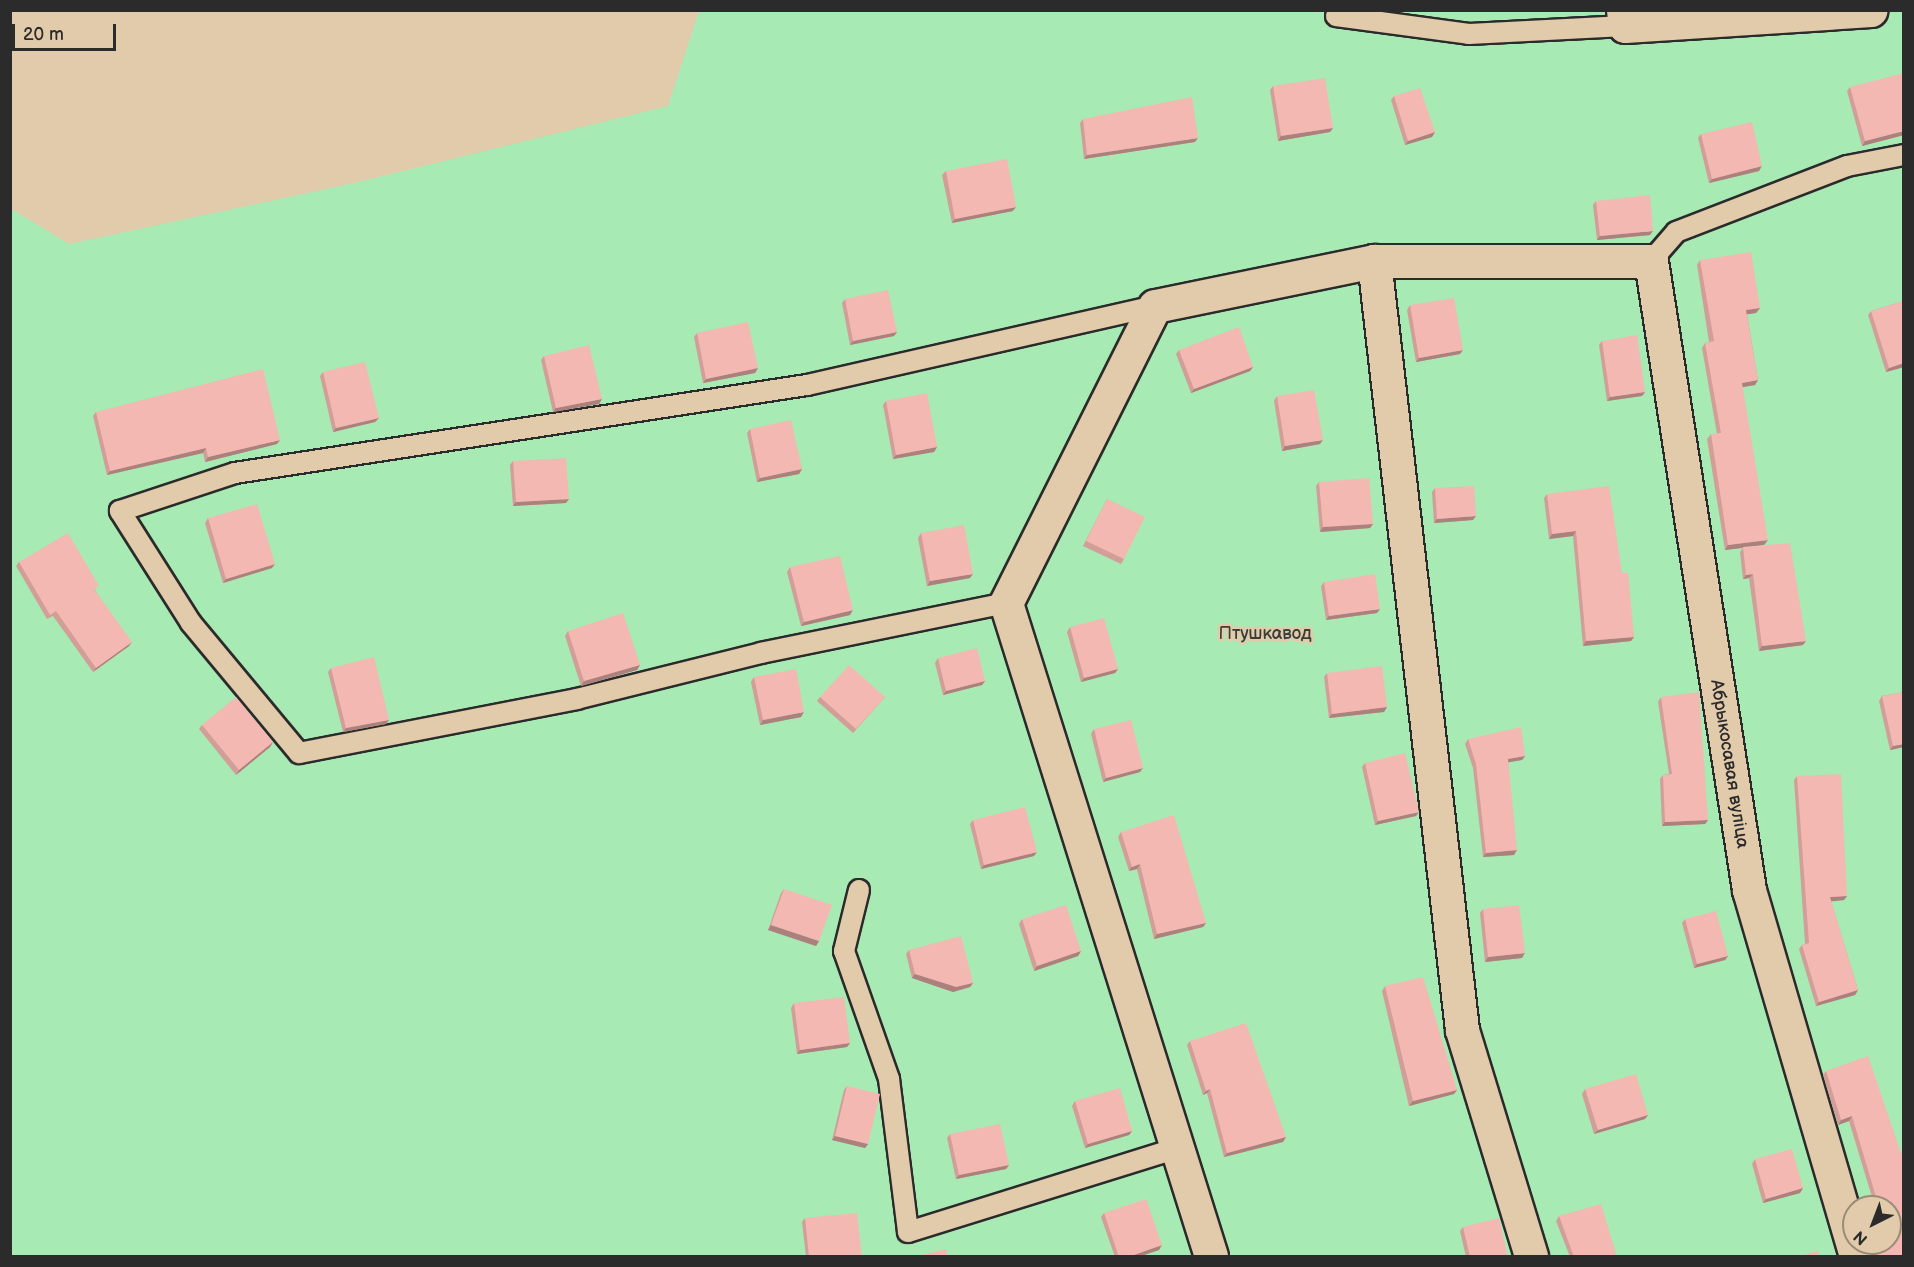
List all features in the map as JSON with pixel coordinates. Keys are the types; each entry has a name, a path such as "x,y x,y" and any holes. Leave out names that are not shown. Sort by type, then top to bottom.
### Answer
{"street":[{"path":"1624,18 1870,10"},
{"path":"1211,1257 1006,603 1155,306 1374,261 1651,261"},
{"path":"1374,261 1462,1030 1531,1257"},
{"name":"Абрыкосавая вуліца","path":"1651,261 1749,890 1856,1257"}],"lane":[{"path":"1336,16 1469,34 1624,18"},
{"path":"1651,261 1676,232 1847,166 1904,155"},
{"path":"1006,603 761,653 577,699 300,753 191,623 120,511 235,473 807,385 1155,306"},
{"path":"859,890 844,951 890,1079 908,1232 1178,1148"}],"green space":[{"name":"Птушкавод","path":"699,11 1903,11 1903,1256 11,1256 10,208 69,244 354,183 668,106"}],"building":[{"path":"1904,73 1904,131 1865,141 1850,87"},
{"path":"1325,78 1333,128 1281,136 1273,86"},
{"path":"1420,88 1435,132 1408,141 1394,96"},
{"path":"1192,97 1198,138 1087,155 1083,119"},
{"path":"1752,122 1762,166 1712,179 1701,134"},
{"path":"1007,159 1016,207 955,219 946,171"},
{"path":"1650,195 1653,231 1600,236 1596,201"},
{"path":"1751,252 1760,308 1746,310 1758,380 1742,383 1768,540 1728,545 1711,434 1721,433 1705,343 1714,341 1700,260"},
{"path":"888,290 897,332 853,341 845,299"},
{"path":"1454,298 1463,350 1419,358 1410,305"},
{"path":"1904,301 1904,363 1889,368 1871,311"},
{"path":"748,322 758,368 706,379 697,333"},
{"path":"1239,327 1253,367 1194,389 1179,350"},
{"path":"1637,335 1645,392 1610,397 1602,341"},
{"path":"589,345 602,399 556,408 544,356"},
{"path":"365,362 379,418 336,428 323,372"},
{"path":"263,369 280,440 208,457 206,448 110,471 96,412"},
{"path":"1314,390 1323,440 1285,446 1277,396"},
{"path":"927,393 937,447 896,455 886,401"},
{"path":"791,420 802,469 760,478 750,429"},
{"path":"566,458 569,499 516,502 513,461"},
{"path":"1369,478 1373,524 1323,527 1319,482"},
{"path":"1474,486 1476,516 1437,519 1435,488"},
{"path":"1609,486 1622,573 1628,573 1634,637 1586,641 1576,531 1552,534 1547,494"},
{"path":"1107,499 1145,517 1124,559 1086,541"},
{"path":"257,504 275,564 226,579 208,518"},
{"path":"964,525 973,574 930,581 921,533"},
{"path":"68,533 99,586 94,589 132,642 96,668 56,611 50,615 19,562"},
{"path":"1790,543 1806,641 1762,646 1753,574 1746,575 1743,547"},
{"path":"840,556 853,610 804,622 790,567"},
{"path":"1375,574 1380,609 1329,616 1324,582"},
{"path":"623,613 640,665 584,681 568,631"},
{"path":"1104,618 1118,669 1084,678 1070,627"},
{"path":"977,648 985,681 946,691 938,658"},
{"path":"374,657 389,720 346,728 331,668"},
{"path":"849,665 885,697 856,729 820,697"},
{"path":"1382,666 1387,707 1332,714 1327,673"},
{"path":"796,669 804,712 763,720 754,677"},
{"path":"1699,692 1708,820 1665,822 1663,775 1672,774 1661,697"},
{"path":"1904,692 1904,744 1893,746 1882,696"},
{"path":"236,697 273,742 239,770 202,725"},
{"path":"1131,720 1143,768 1106,778 1094,729"},
{"path":"1521,727 1525,756 1508,759 1517,850 1486,853 1476,764 1468,739"},
{"path":"1405,753 1419,812 1378,821 1365,763"},
{"path":"1841,774 1847,896 1830,897 1858,990 1819,1002 1802,945 1809,943 1797,776"},
{"path":"1025,807 1037,852 984,865 973,820"},
{"path":"1174,815 1206,923 1157,934 1140,864 1132,867 1121,832"},
{"path":"784,889 832,905 819,941 771,925"},
{"path":"1066,905 1081,951 1037,966 1022,919"},
{"path":"1519,905 1525,953 1488,957 1483,909"},
{"path":"1716,911 1728,956 1697,964 1685,919"},
{"path":"961,936 973,983 956,987 915,974 909,950"},
{"path":"1423,977 1457,1090 1413,1101 1385,986"},
{"path":"844,997 850,1043 800,1050 794,1003"},
{"path":"1246,1023 1286,1137 1227,1153 1210,1089 1206,1091 1190,1041"},
{"path":"1868,1056 1901,1153 1904,1152 1904,1257 1879,1257 1879,1255 1902,1255 1902,1195 1875,1195 1852,1116 1841,1120 1826,1071"},
{"path":"1636,1074 1648,1115 1598,1130 1585,1089"},
{"path":"847,1086 880,1094 868,1144 835,1136"},
{"path":"1120,1088 1132,1131 1088,1144 1075,1101"},
{"path":"1000,1124 1009,1165 959,1175 950,1134"},
{"path":"1792,1149 1803,1188 1766,1199 1755,1159"},
{"path":"1146,1199 1162,1245 1128,1257 1119,1257 1104,1213"},
{"path":"1601,1204 1617,1257 1574,1257 1559,1216"},
{"path":"857,1213 862,1257 809,1257 805,1218"},
{"path":"1499,1218 1508,1257 1470,1257 1463,1227"},
{"path":"946,1249 948,1257 914,1257"},
{"path":"1818,1251 1820,1257 1796,1257"}]}
